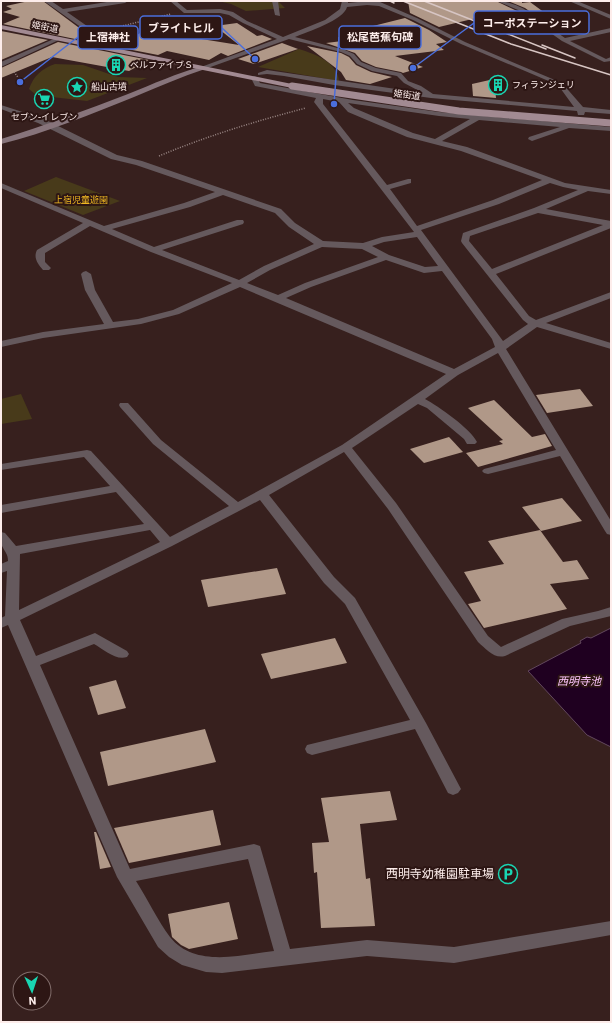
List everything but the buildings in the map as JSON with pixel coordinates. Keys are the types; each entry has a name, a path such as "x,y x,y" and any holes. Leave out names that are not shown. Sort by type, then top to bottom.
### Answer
{"main road":[{"name":"姫街道","path":"1,27 202,68 257,76 358,97 459,111 611,123"},
{"name":"姫街道","path":"294,84 459,105 611,118"}],"street":[{"path":"47,1 94,33 76,42"},
{"path":"61,10 126,1"},
{"path":"173,1 186,12 220,11 231,13 245,22 286,38 343,51 352,55 359,63 374,70 399,74 406,82 419,87 431,96"},
{"path":"504,2 522,1"},
{"path":"572,1 611,17"},
{"path":"504,2 520,10 564,40 609,61"},
{"path":"1,142 50,126 132,95 176,76 286,38 327,21 343,10 345,3 380,4 415,19 463,43 560,84 581,110 580,126"},
{"path":"564,40 611,30"},
{"path":"1,65 58,38"},
{"path":"611,112 431,96 267,72 257,76 257,85 320,101 342,101 477,118 611,129"},
{"path":"320,101 497,339 500,348 611,531"},
{"path":"342,101 351,110 410,135 464,149 562,185 611,192"},
{"path":"1,107 41,122 114,157 139,163 278,211 292,225 321,244"},
{"path":"435,142 477,118"},
{"path":"532,139 569,126"},
{"path":"1,344 43,335 138,322 176,312 194,306 267,268 321,244 364,246 418,231 550,180"},
{"path":"385,188 408,181"},
{"path":"1,185 106,228 154,250 278,298 454,373"},
{"path":"586,189 537,210 466,235 464,241 526,318 535,324 550,327 611,346"},
{"path":"106,228 187,205 221,192"},
{"path":"537,210 611,224"},
{"path":"46,268 41,262 40,252 90,222"},
{"path":"154,250 240,222"},
{"path":"490,273 611,224"},
{"path":"364,246 386,257 424,270 445,268"},
{"path":"278,298 308,284 386,257"},
{"path":"86,274 90,290 110,326"},
{"path":"6,621 168,542 262,494 346,447 454,373 500,348 535,324 611,295"},
{"path":"418,399 431,406 469,437 471,442"},
{"path":"124,405 157,442 236,506"},
{"path":"346,447 392,506 483,640 500,653 567,622 602,615 611,611"},
{"path":"488,471 563,452"},
{"path":"1,467 87,453 168,542"},
{"path":"1,509 118,488"},
{"path":"262,494 330,580 350,601 419,723 453,789"},
{"path":"1,569 13,557 152,526"},
{"path":"1,536 13,557 6,621 32,663 125,877 164,942 175,952 188,960 206,964 222,965 367,948 454,955 611,928"},
{"path":"32,663 95,638 122,654"},
{"path":"312,749 419,723"},
{"path":"125,877 254,851 284,957"}],"lane":[{"path":"275,1 278,15"}],"path":[{"path":"94,33 186,12"},
{"path":"139,163 198,140 320,101"}],"green space":[{"path":"218,1 278,1 285,8 246,11 231,4"},
{"path":"299,49 312,53 330,64 337,74 339,81 258,67"},
{"path":"55,64 83,65 118,77 147,78 87,101 43,96 35,94 29,89 39,74 46,68"},
{"name":"上宿児童遊園","path":"56,177 120,201 83,215 24,191"},
{"path":"21,394 32,419 1,424 1,399"}],"water":[{"name":"西明寺池","path":"611,628 611,747 587,735 528,671 581,643 580,641 587,637 591,638"}],"railway":[{"path":"390,1 394,3"},
{"path":"403,1 511,44 611,75"},
{"path":"424,1 546,49"},
{"path":"542,45 575,58"}],"place":[{"name":"ブライトヒル","path":"255,59"},
{"name":"ベルファイブＳ","path":"116,65"},
{"name":"コーポステーション","path":"413,68"},
{"name":"上宿神社","path":"20,82"},
{"name":"フィランジェリ","path":"498,85"},
{"name":"船山古墳","path":"77,87"},
{"name":"セブン-イレブン","path":"44,99"},
{"name":"松尾芭蕉句碑","path":"334,104"},
{"name":"西明寺幼稚園駐車場","path":"508,874"}]}
